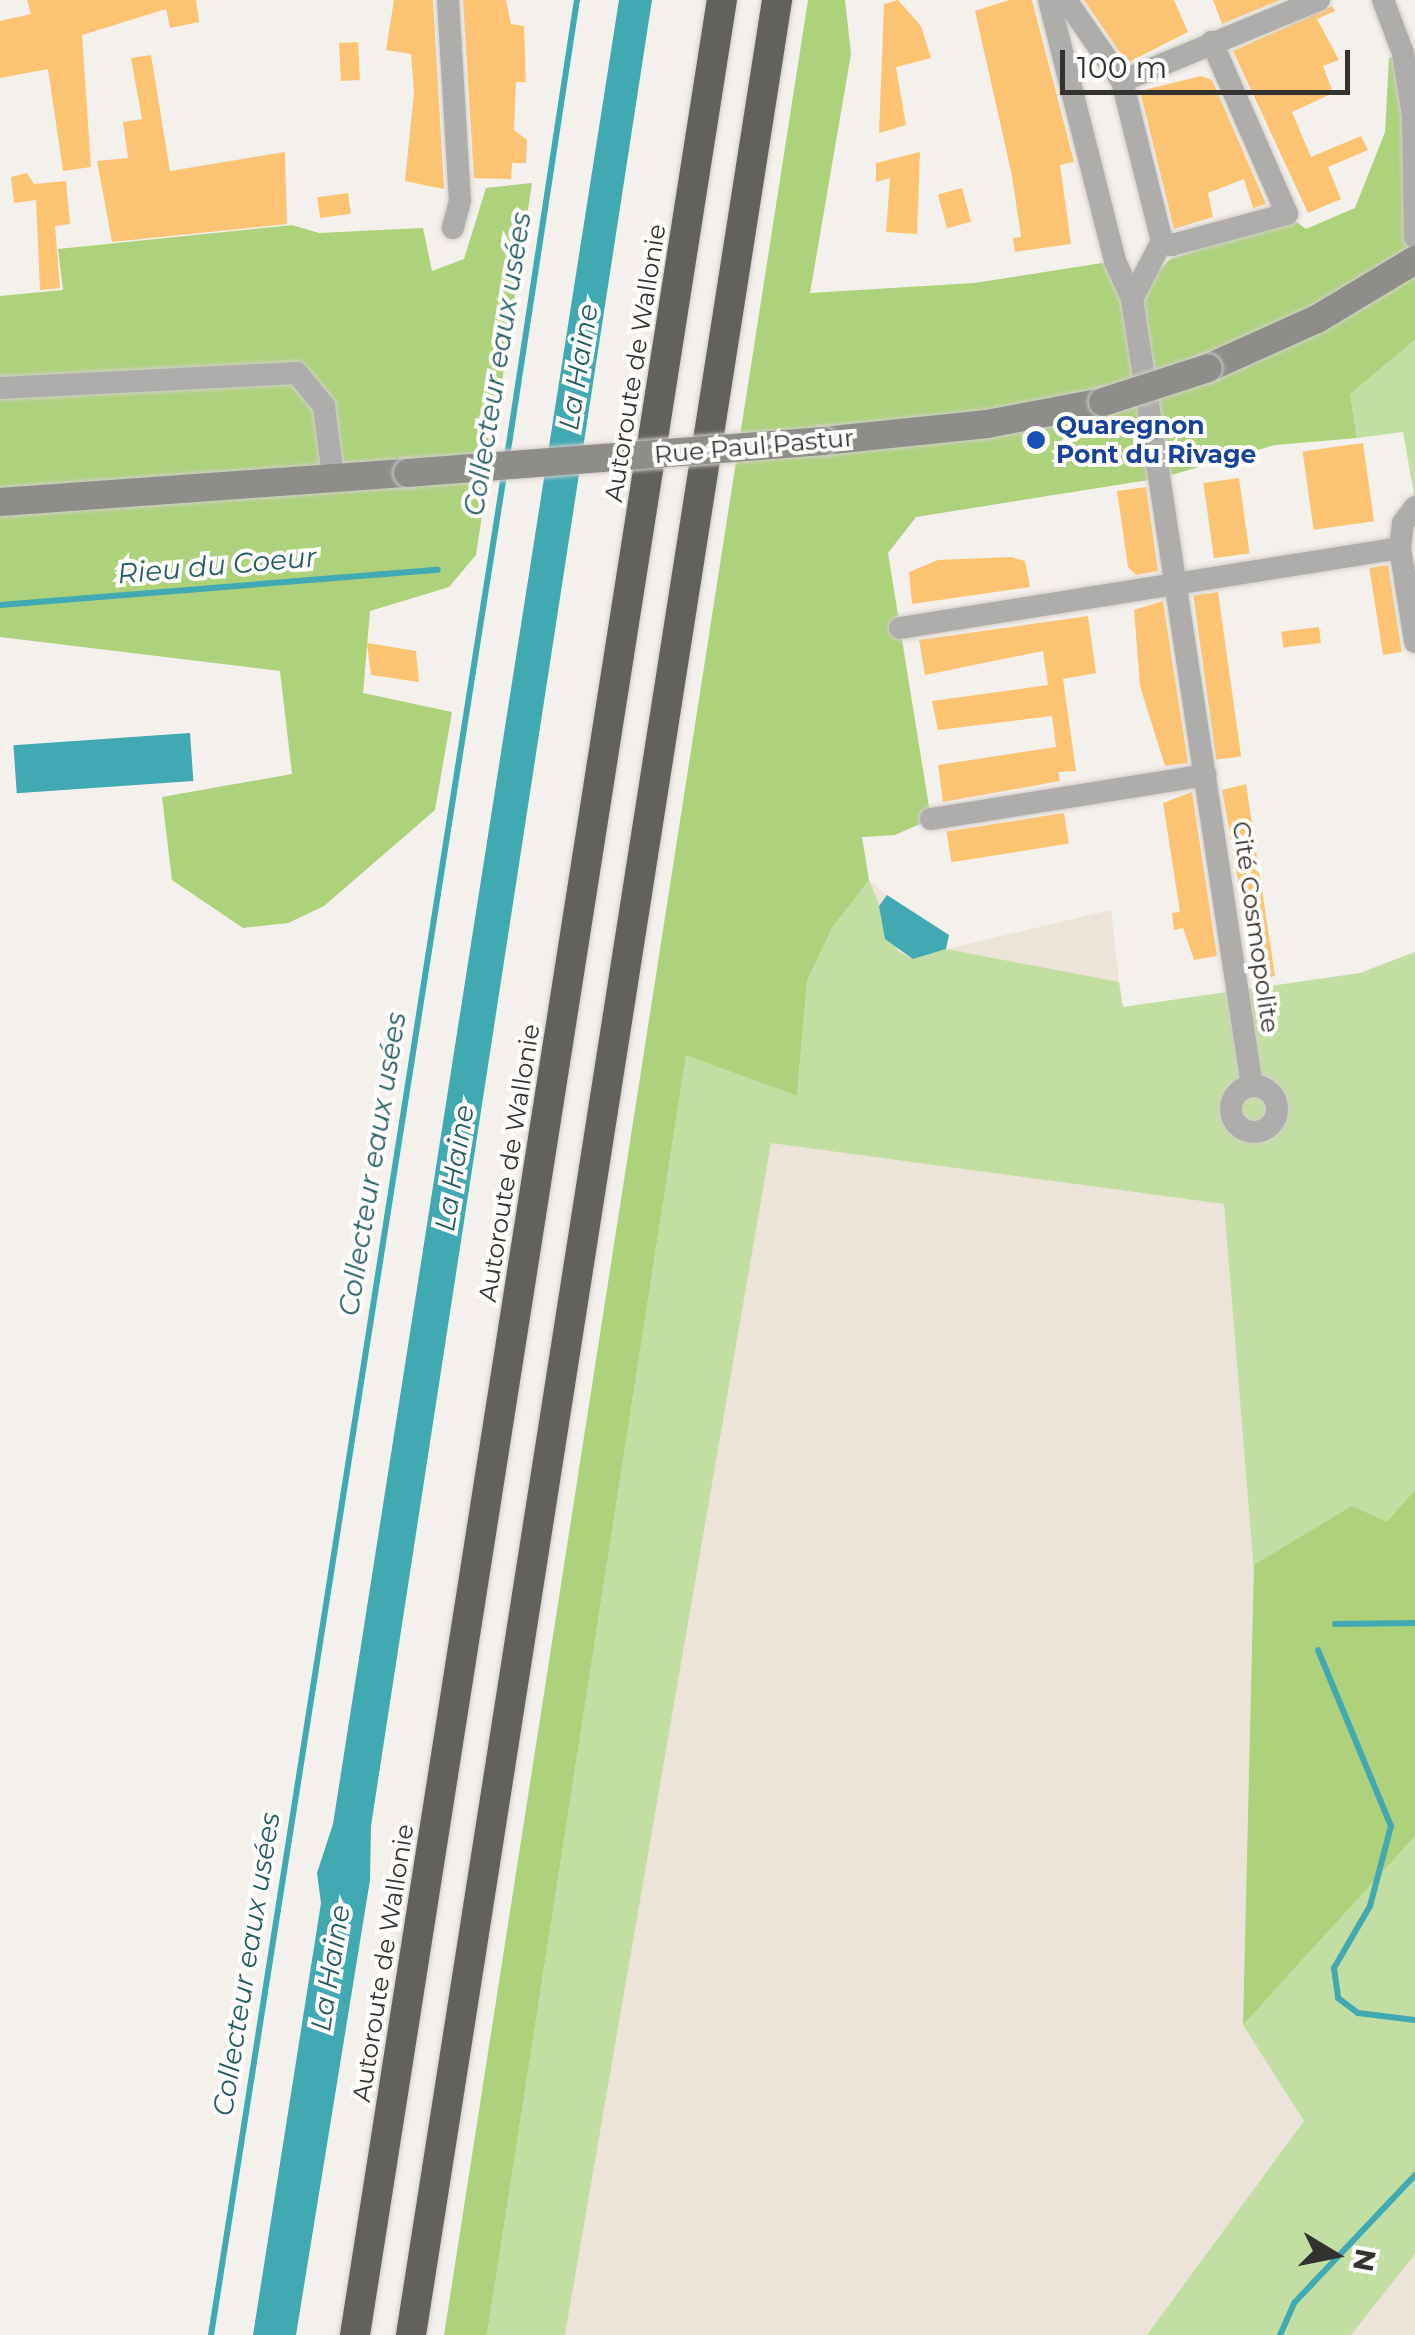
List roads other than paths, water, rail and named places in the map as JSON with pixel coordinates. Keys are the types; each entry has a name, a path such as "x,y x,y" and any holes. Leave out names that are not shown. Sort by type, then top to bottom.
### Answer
{"highway":[{"name":"Autoroute de Wallonie","path":"355,2335 722,0"},
{"path":"410,2335 777,0"}],"main road":[{"name":"Rue Paul Pastur","path":"0,502 823,441 988,424 1103,402 1208,368 1317,320 1415,260"}],"street":[{"path":"448,0 460,201 453,228"},
{"name":"Cité Cosmopolite","path":"1049,0 1115,262 1132,299 1252,1086"},
{"path":"1066,0 1122,81 1167,243"},
{"path":"1122,81 1319,0"},
{"path":"1383,0 1403,53 1413,116 1415,237"},
{"path":"1132,299 1167,243 1288,214 1212,42"},
{"path":"0,388 296,374 324,406 333,477"},
{"path":"1415,507 1403,523 1400,548 1415,642"},
{"path":"900,628 1400,548"},
{"path":"931,819 1205,775"}],"water":[{"name":"La Haine","path":"619,0 652,0 371,1826 370,1880 296,2335 253,2335 321,1903 317,1873 333,1824"},
{"path":"190,733 193,781 17,793 13,745"},
{"path":"887,895 949,935 946,949 913,959 885,939 879,906"}],"waterway":[{"name":"Collecteur eaux usées","path":"507,457 577,0"},
{"name":"Collecteur eaux usées","path":"211,2335 504,474"},
{"name":"Rieu du Coeur","path":"0,605 438,570"},
{"path":"1335,1624 1415,1623"},
{"path":"1318,1650 1391,1826 1370,1906 1334,1968 1338,1998 1358,2013 1415,2020"},
{"path":"1280,2335 1295,2302 1415,2175"}],"place":[{"name":"Quaregnon Pont du Rivage","path":"1036,440"}]}
